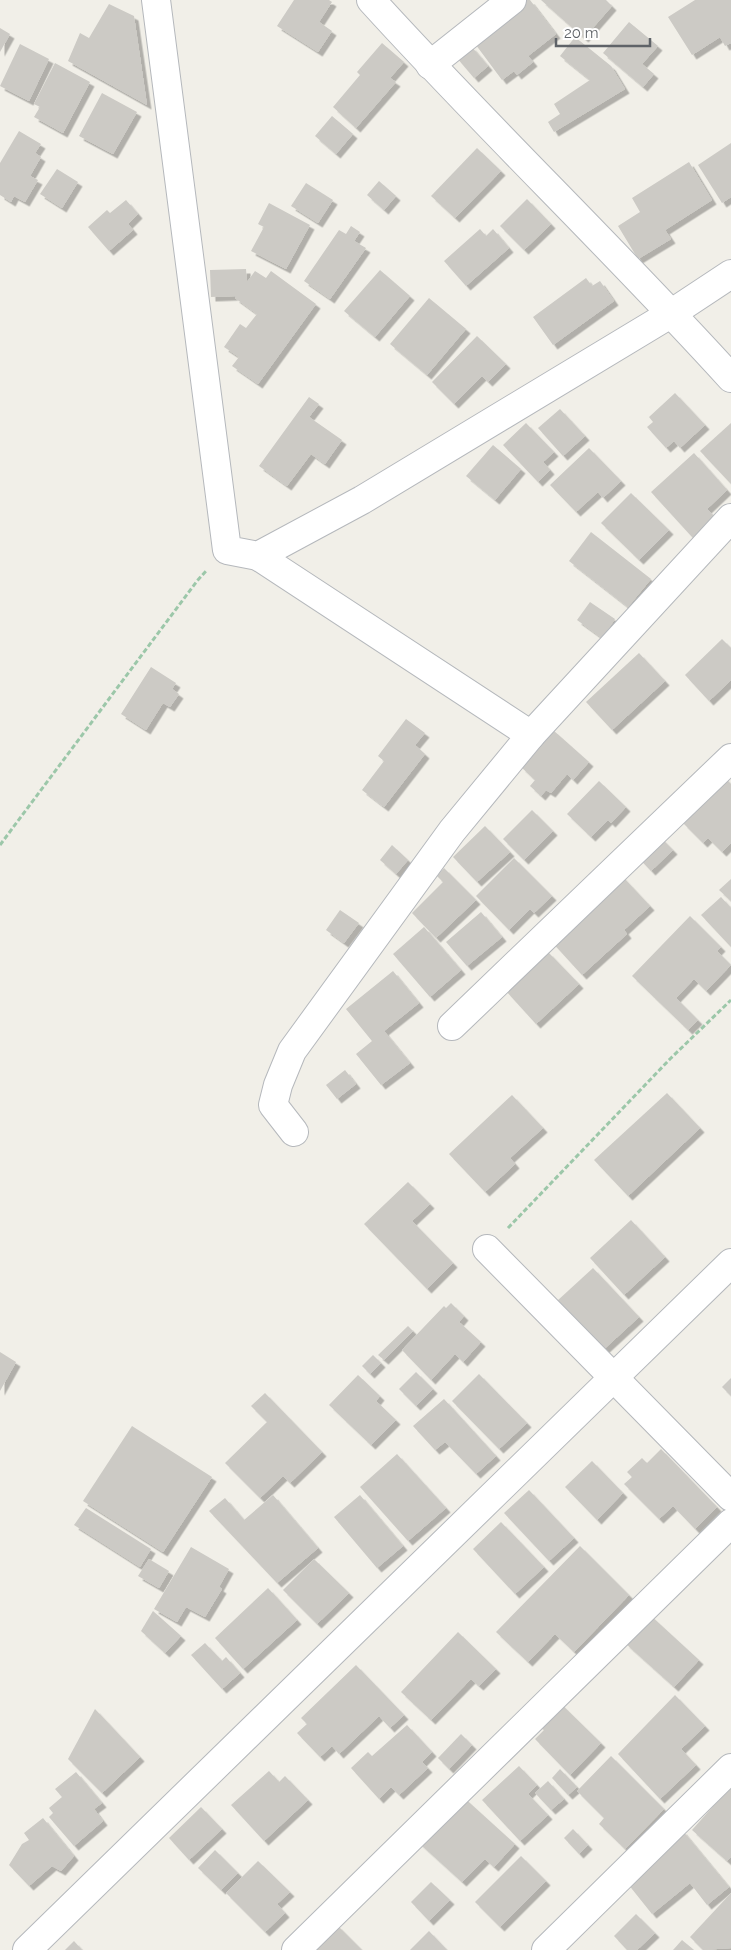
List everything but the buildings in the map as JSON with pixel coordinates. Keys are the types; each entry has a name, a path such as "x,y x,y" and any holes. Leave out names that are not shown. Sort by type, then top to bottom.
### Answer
{"street":[{"path":"156,0 227,550 258,556 531,735"},
{"path":"371,0 430,66 672,313 731,378"},
{"path":"430,66 512,0"},
{"path":"258,556 362,500 672,313 731,274"},
{"path":"294,1132 272,1105 292,1051 452,831 531,735 731,518"},
{"path":"452,1026 731,758"},
{"path":"487,1249 731,1497"},
{"path":"27,1950 731,1263"},
{"path":"296,1950 731,1523"},
{"path":"546,1950 731,1768"}],"path":[{"path":"0,846 197,581 227,550"},
{"path":"487,1249 670,1059 731,1000"}]}
